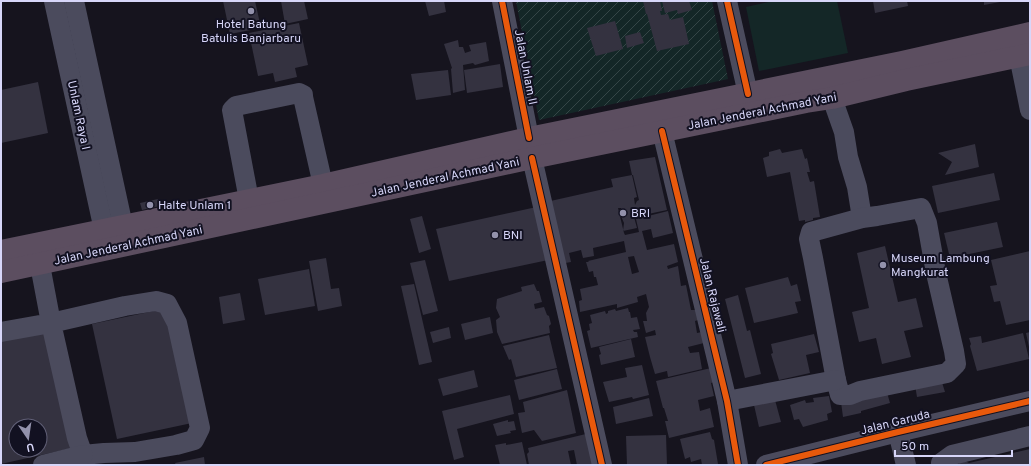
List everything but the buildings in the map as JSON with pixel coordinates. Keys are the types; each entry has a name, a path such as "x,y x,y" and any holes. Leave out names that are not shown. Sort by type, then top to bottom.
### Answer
{"highway":[{"name":"Jalan Jenderal Achmad Yani","path":"1,272 40,265 530,148 748,94 804,93 832,98 904,71 1030,33"},
{"name":"Jalan Jenderal Achmad Yani","path":"1,251 249,200 530,148 662,131 804,93 904,71 1024,55"}],"street":[{"name":"Unlam Raya I","path":"54,1 84,96 113,228"},
{"name":"Unlam Raya I","path":"74,1 84,96"},
{"name":"Jalan Unlam II","path":"502,1 530,148 602,465"},
{"path":"727,1 748,94"},
{"path":"1024,55 1030,110"},
{"path":"249,200 232,110 236,106 299,92 303,95 323,186"},
{"path":"832,98 844,132 848,157 857,187 862,218"},
{"name":"Jalan Rajawali","path":"662,131 727,402 738,465"},
{"path":"920,208 926,223 956,364 947,373 840,396 809,239 811,232 862,218 920,208"},
{"path":"40,265 51,323 77,438 83,455"},
{"path":"1,332 156,301 168,304 177,323 200,428 194,440 176,445 135,452 83,455 43,465"},
{"path":"727,402 836,380"},
{"name":"Jalan Garuda","path":"766,465 898,432 1030,402"},
{"path":"898,432 906,465"},
{"path":"942,465 941,463 952,455 1030,436"}],"green space":[{"path":"516,1 712,1 728,79 539,120"},
{"path":"773,1 837,1 848,53 759,71 746,7"}],"cycle path":[{"path":"502,1 529,138"},
{"path":"727,1 748,94"},
{"path":"662,131 727,401 738,465"},
{"path":"532,158 602,465"},
{"path":"766,465 1030,401"}],"place":[{"name":"Hotel Batung Batulis Banjarbaru","path":"251,11"},
{"name":"Halte Unlam 1","path":"150,205"},
{"name":"BRI","path":"623,213"},
{"name":"BNI","path":"495,235"},
{"name":"Museum Lambung Mangkurat","path":"883,265"}]}
